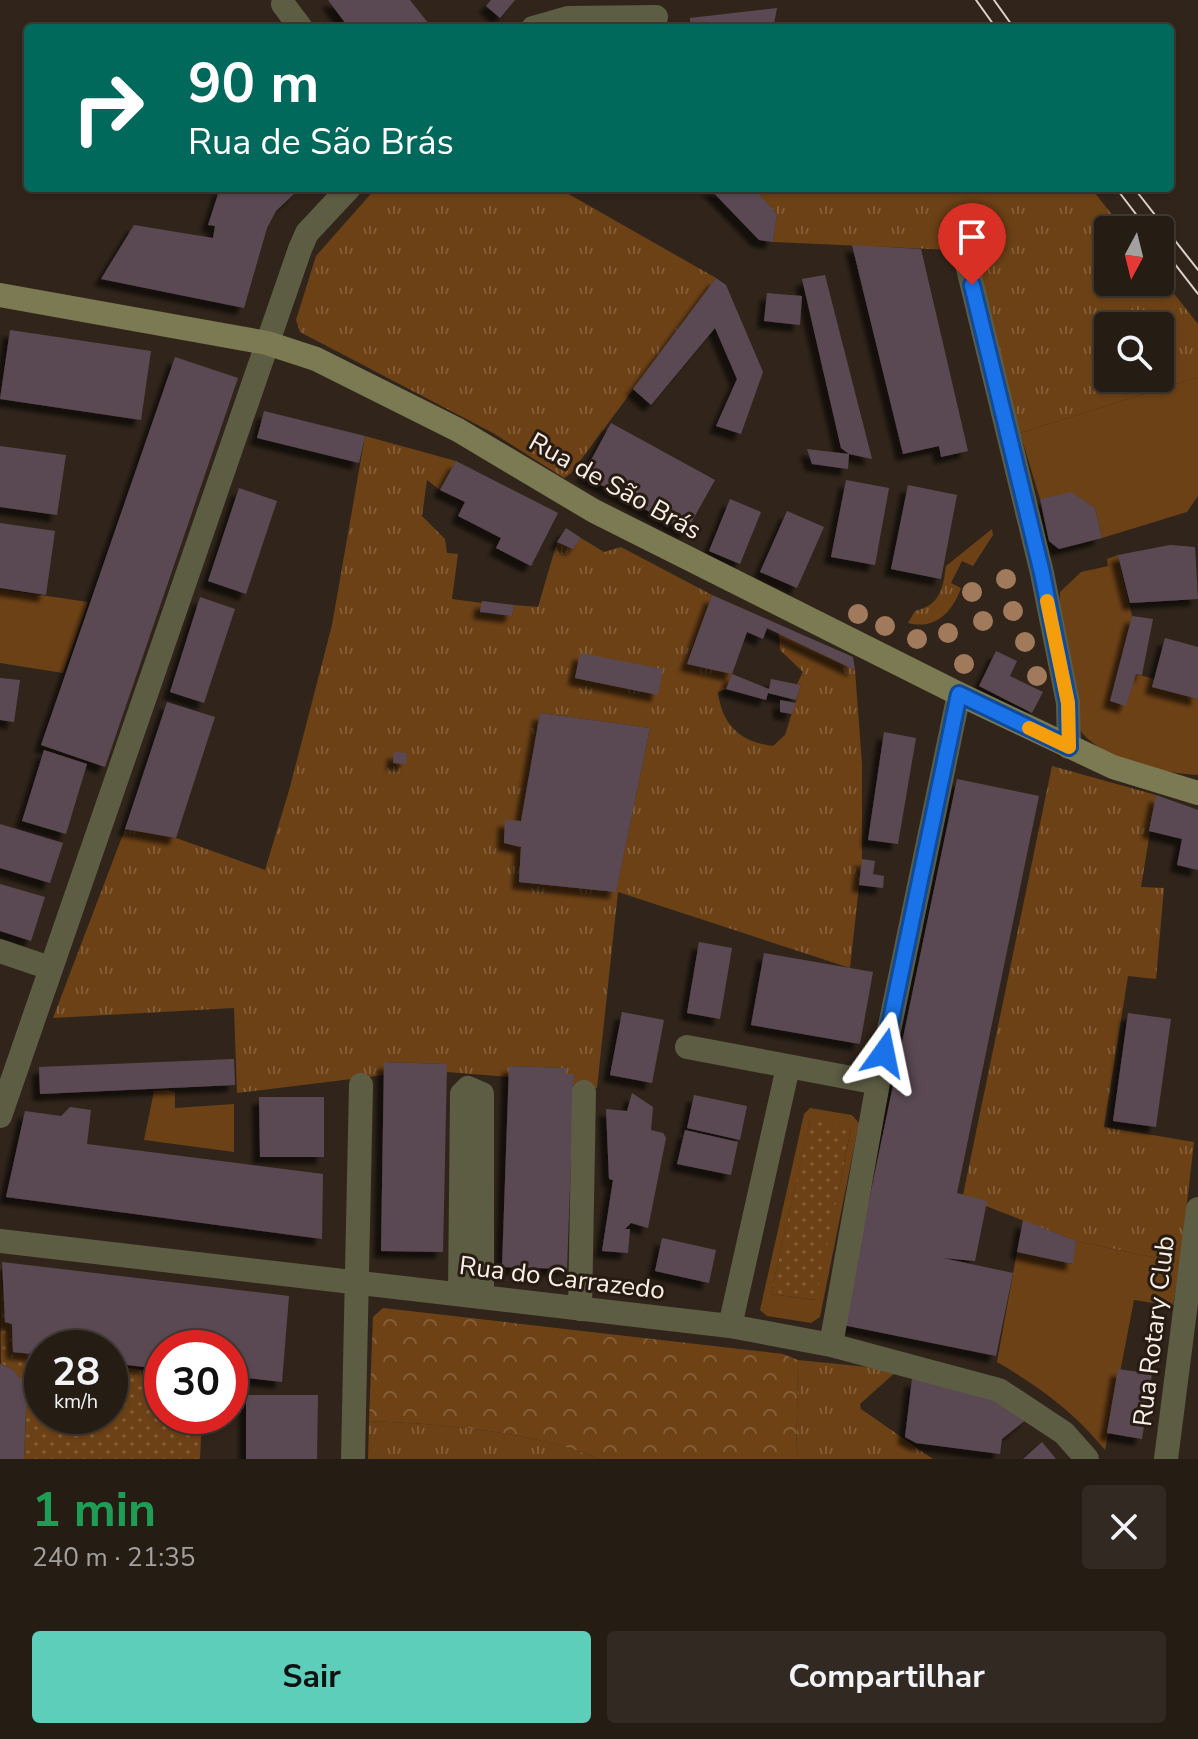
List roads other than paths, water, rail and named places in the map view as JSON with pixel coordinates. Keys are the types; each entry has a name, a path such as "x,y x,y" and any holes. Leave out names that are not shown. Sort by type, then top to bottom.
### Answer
{"street":[{"path":"283,4 298,24"},
{"path":"547,24 568,18 656,17"},
{"path":"0,1116 307,233 345,192"},
{"path":"965,256 1042,573 1068,703 1069,747"},
{"name":"Rua de São Brás","path":"0,295 267,343 316,359 458,430 594,511 959,694 1113,767 1193,790"},
{"path":"831,1345 878,1083 959,694"},
{"path":"0,951 50,968"},
{"path":"687,1047 878,1083"},
{"path":"730,1326 788,1067"},
{"path":"353,1459 361,1085"},
{"path":"468,1088 482,1094 471,1295 462,1094 468,1088"},
{"path":"580,1309 584,1092"},
{"name":"Rua Rotary Club","path":"1166,1459 1198,1209"},
{"name":"Rua do Carrazedo","path":"0,1241 730,1326 831,1345 999,1390 1064,1433 1087,1459"}],"tram line":[{"path":"976,0 993,24"},
{"path":"994,0 1011,24"},
{"path":"1119,192 1137,216"},
{"path":"1137,192 1198,270"},
{"path":"1174,263 1198,294"}]}
